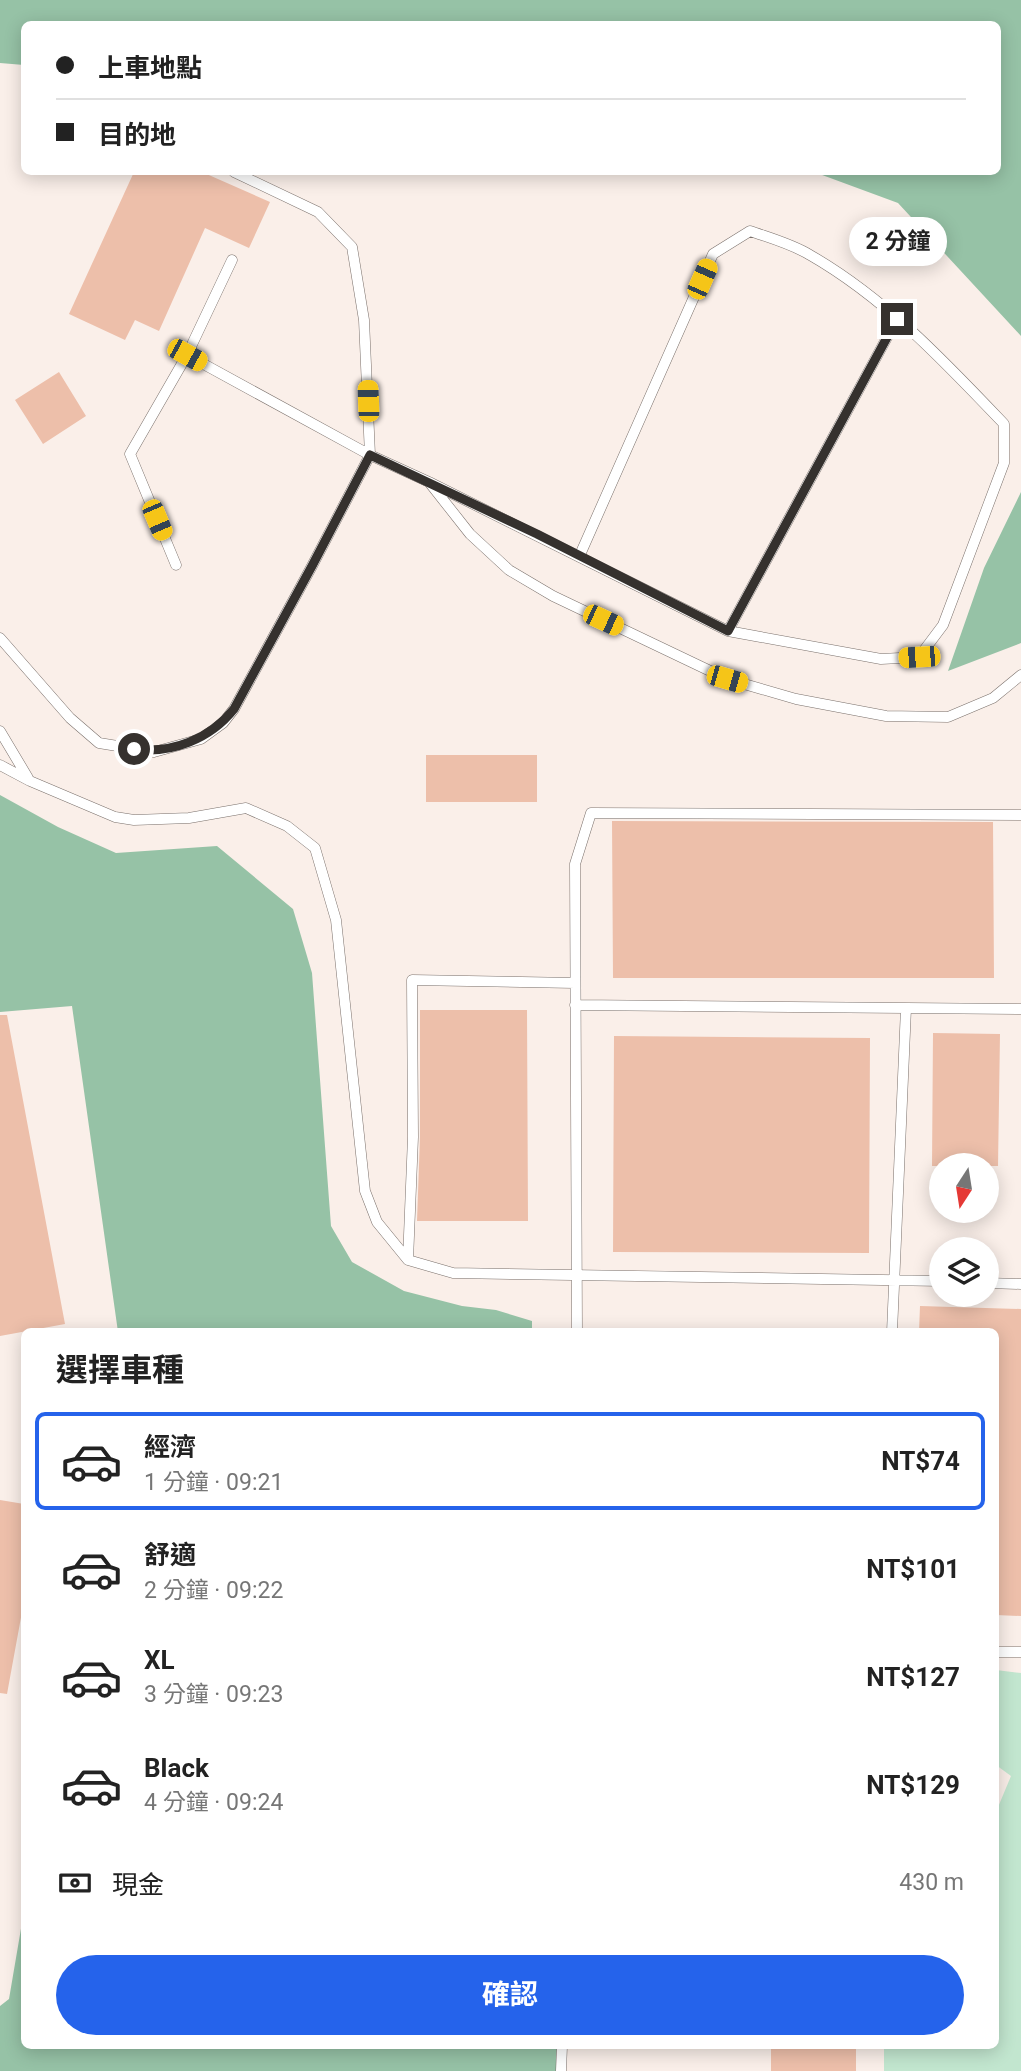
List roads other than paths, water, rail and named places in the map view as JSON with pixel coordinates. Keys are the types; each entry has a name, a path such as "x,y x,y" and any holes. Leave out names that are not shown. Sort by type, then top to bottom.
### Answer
{"lane":[{"path":"0,638 70,718 99,743 154,752 201,738 223,723 234,709 370,455 364,320 352,247 318,212 240,175"},
{"path":"187,355 370,455 728,631 881,659 919,657 943,625 1004,463 1004,424 880,302 809,254 750,231 713,254 579,556"},
{"path":"176,565 130,454 187,355 232,260"},
{"path":"728,631 897,319"},
{"path":"429,482 470,534 509,570 553,596 727,679 796,699 886,716 948,717 993,698 1021,675"},
{"path":"0,730 30,781"},
{"path":"0,765 30,781 115,817 134,820 189,818 246,808 287,826 315,848 336,920 365,1191 377,1222 408,1260 453,1273 929,1280"},
{"path":"577,1328 575,863 591,813 1021,815"},
{"path":"408,1260 414,1137 412,979 575,983"},
{"path":"575,1005 1021,1009"},
{"path":"892,1328 906,1008"},
{"path":"999,1283 1021,1284"},
{"path":"999,1652 1021,1652"},
{"path":"561,2071 562,2049"}]}
